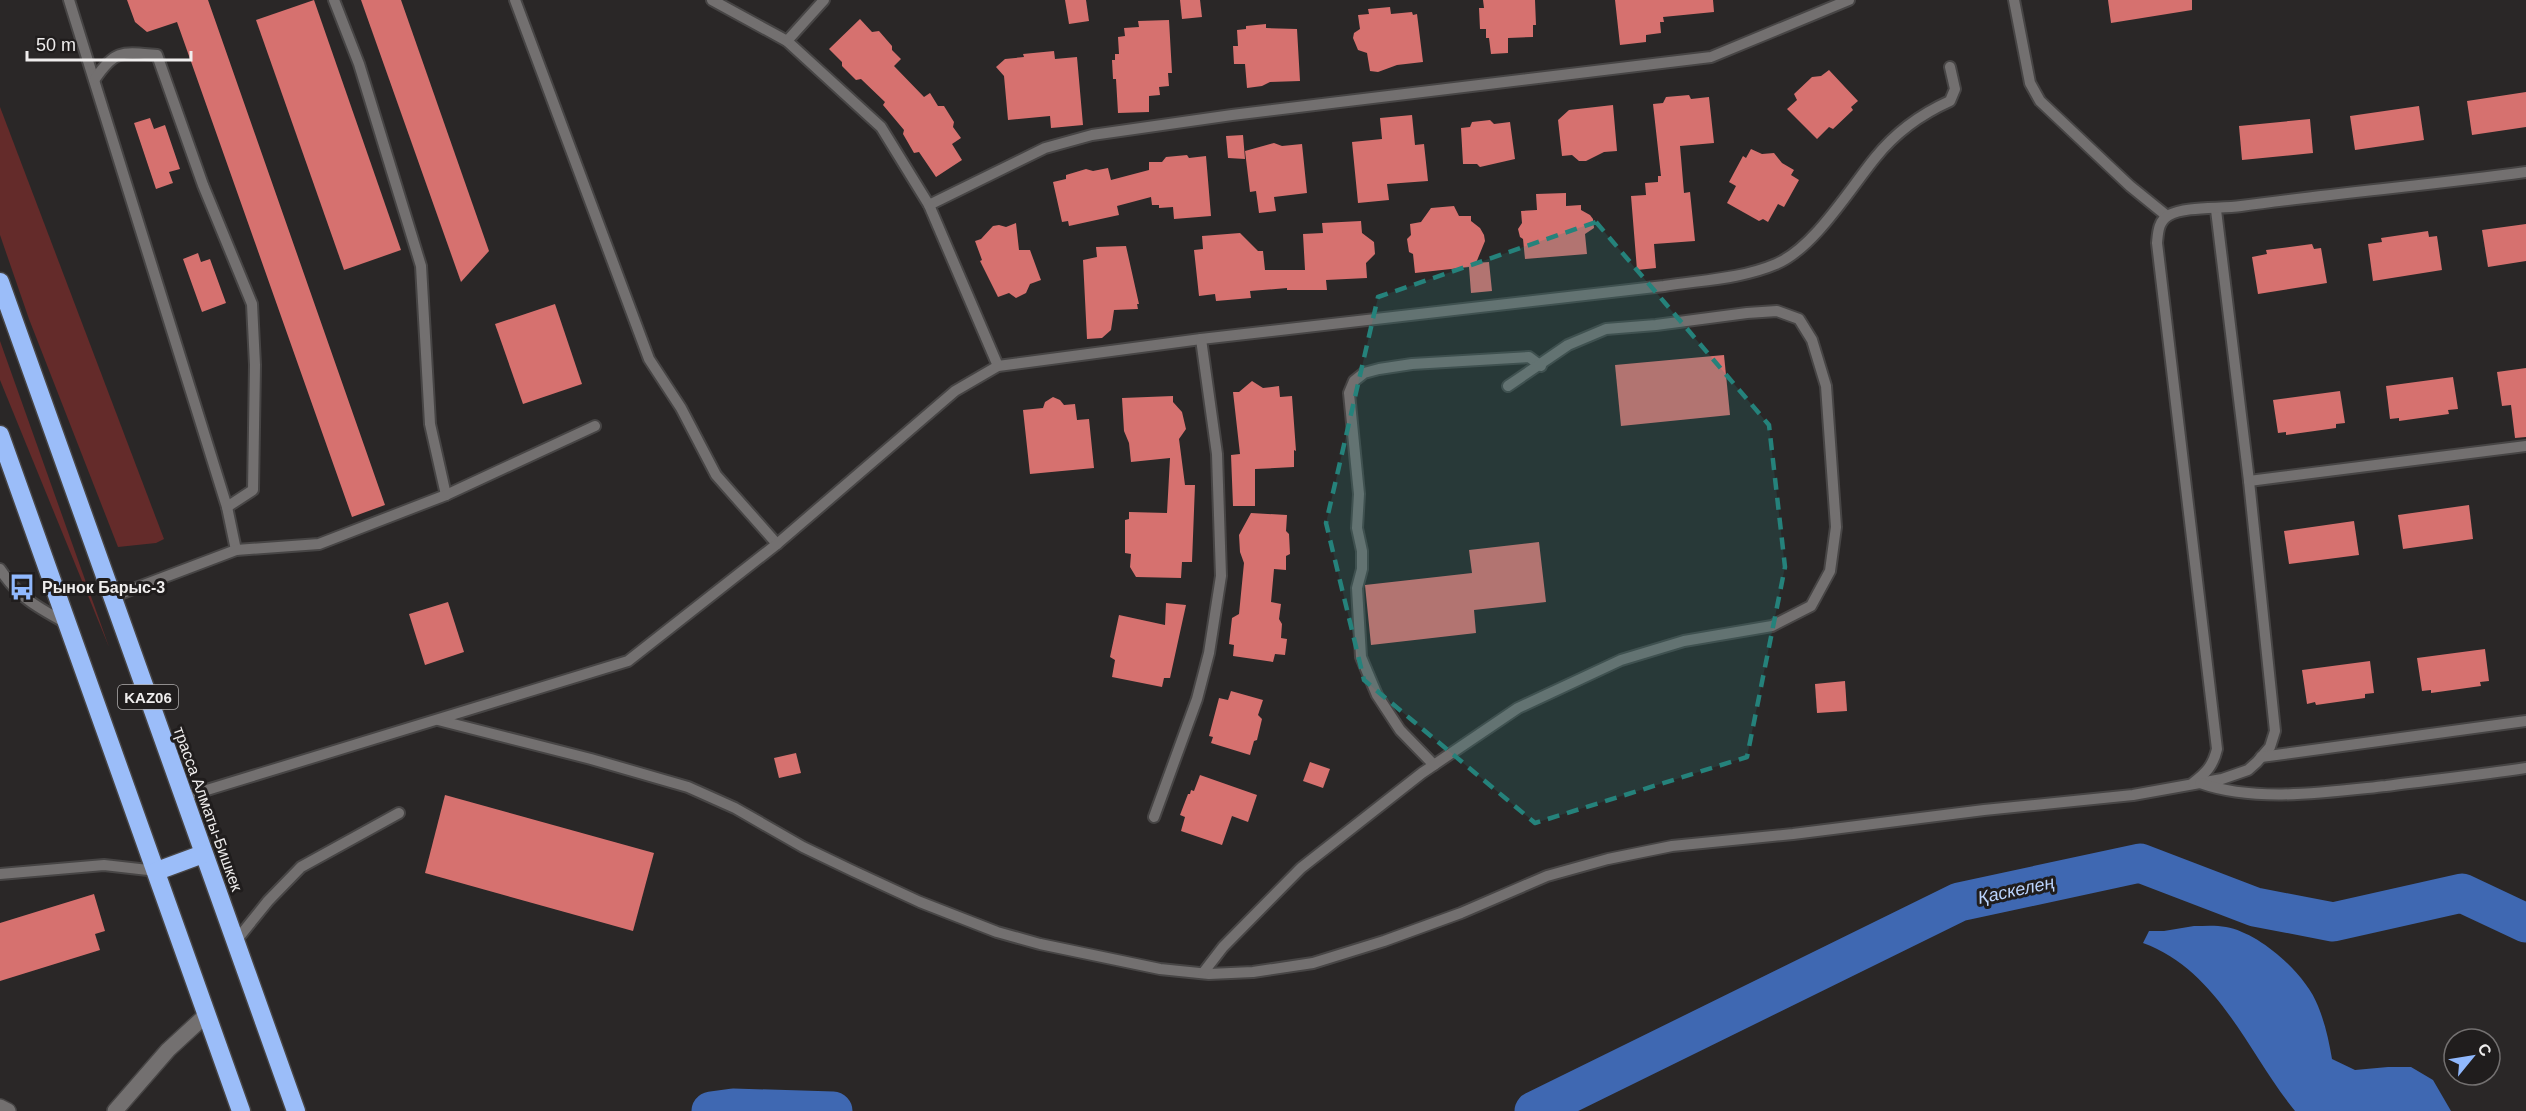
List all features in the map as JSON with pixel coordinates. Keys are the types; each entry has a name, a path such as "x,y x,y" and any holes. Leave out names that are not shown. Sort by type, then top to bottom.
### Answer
{"highway":[{"name":"трасса Алматы-Бишкек","path":"0,282 296,1111"},
{"name":"KАZ06","path":"0,435 158,872 241,1111"},
{"path":"158,872 203,854"}],"street":[{"path":"115,1111 168,1050 206,1015"},
{"path":"0,1107 8,1111"}],"lane":[{"path":"69,0 227,507 236,550"},
{"path":"334,0 359,64 421,266 430,424 446,495"},
{"path":"515,0 649,359 681,408 716,476 777,544"},
{"path":"712,0 787,41 881,127 929,205 998,366"},
{"path":"787,41 824,0"},
{"path":"929,205 1045,148 1092,135 1232,115 1711,57 1849,0"},
{"path":"2014,0 2030,83 2040,101 2130,186 2167,216"},
{"path":"95,79 107,60 127,52 157,55 203,185 252,304 255,365 252,490 227,507"},
{"path":"184,797 628,661 777,544 955,391 998,366 1201,339 1664,286 1739,275 1778,264 1804,244 1833,214 1876,156 1905,127 1928,111 1950,101 1955,89 1950,68"},
{"path":"2195,784 2208,771 2217,749 2157,243 2158,230 2167,216 2181,211 2216,210 2358,190 2526,172"},
{"path":"438,720 591,759 688,787 735,808 803,847 853,871 920,902 997,932 1040,944 1160,969 1203,973 1253,972 1313,963 1428,925 1547,876 1608,859 1672,846 2133,795 2222,778 2248,770 2270,747 2275,731 2249,482 2216,210"},
{"path":"1203,973 1223,947 1301,868 1434,765 1518,708 1621,660 1684,641 1772,626 1810,606 1830,572 1836,527 1826,386 1812,340 1799,319 1777,311 1757,312 1656,326 1606,329 1568,345 1541,366 1508,386"},
{"path":"1154,817 1197,699 1209,653 1221,576 1217,454 1201,339"},
{"path":"1434,765 1394,722 1377,695 1362,657 1357,588 1362,569 1362,551 1357,528 1359,494 1348,393 1354,381 1364,373 1412,364 1529,357 1541,366"},
{"path":"112,597 236,550 319,544 446,495 595,426"},
{"path":"2249,482 2526,446"},
{"path":"0,569 8,582 29,603 68,624"},
{"path":"2261,757 2526,721"},
{"path":"2195,784 2237,792 2312,794 2526,768"},
{"path":"235,942 268,901 301,867 399,813"},
{"path":"0,874 104,865 158,872"}],"highlighted area":[{"path":"1596,222 1769,425 1785,567 1747,757 1535,823 1364,680 1326,523 1378,297"}],"shaded area":[{"path":"0,107 164,539 156,543 118,547 29,319 0,235"},
{"path":"0,341 109,647 0,380"}],"water":[{"path":"2194,926 2222,926 2253,937 2293,969 2318,1006 2332,1059 2355,1070 2411,1067 2433,1080 2451,1111 2295,1111 2230,1015 2212,993 2192,973 2169,956 2143,943 2149,931"}],"building":[{"path":"127,0 208,0 385,505 352,517 177,22 147,32 135,22"},
{"path":"314,0 401,250 344,270 256,20"},
{"path":"361,0 401,0 489,251 461,282"},
{"path":"1065,0 1086,0 1089,21 1069,24"},
{"path":"1180,0 1200,0 1202,17 1182,19"},
{"path":"1483,0 1535,0 1536,25 1533,25 1533,37 1508,38 1508,53 1491,54 1486,29 1480,29 1479,8 1484,8"},
{"path":"1615,0 1713,0 1714,12 1663,17 1664,22 1660,22 1661,33 1646,35 1646,42 1620,45"},
{"path":"2108,0 2192,0 2192,10 2111,23"},
{"path":"1390,7 1391,14 1412,12 1413,15 1417,14 1423,62 1397,65 1378,72 1370,71 1367,53 1358,50 1353,38 1354,33 1360,29 1358,15 1369,14 1368,9"},
{"path":"860,19 872,32 879,31 892,46 892,50 901,59 894,66 924,97 930,93 938,106 944,106 954,122 953,127 961,138 952,144 962,160 936,177 919,152 914,153 903,134 904,130 883,105 885,102 861,79 856,80 829,49"},
{"path":"1169,20 1172,73 1168,73 1169,86 1159,87 1160,95 1149,96 1149,112 1118,113 1116,79 1113,79 1112,60 1115,60 1115,54 1119,54 1118,37 1125,36 1124,28 1139,27 1138,21"},
{"path":"1266,24 1266,28 1297,29 1300,81 1270,82 1262,86 1247,88 1245,64 1234,64 1233,46 1238,46 1237,30 1246,29 1246,26"},
{"path":"1054,51 1055,59 1077,57 1083,125 1051,128 1050,116 1008,120 1004,76 996,67 1005,59 1024,57 1023,54"},
{"path":"1829,70 1858,101 1851,107 1853,110 1833,129 1829,127 1817,139 1787,109 1797,100 1794,94 1812,77 1821,76"},
{"path":"2526,92 2526,127 2472,135 2467,101"},
{"path":"1689,95 1691,99 1709,97 1714,143 1680,146 1684,193 1690,192 1695,241 1654,244 1656,268 1637,270 1631,196 1646,195 1645,183 1658,182 1658,176 1661,176 1653,104 1663,103 1666,97"},
{"path":"1613,105 1617,151 1604,152 1586,161 1579,161 1572,155 1562,156 1558,120 1569,110"},
{"path":"2419,106 2424,140 2355,150 2350,116"},
{"path":"1412,115 1415,145 1424,144 1428,181 1387,184 1389,200 1358,203 1352,142 1382,139 1380,118"},
{"path":"150,118 154,129 165,125 180,169 169,172 173,183 156,189 134,123"},
{"path":"2310,119 2313,153 2242,160 2239,126"},
{"path":"1490,120 1494,124 1510,122 1515,159 1480,167 1477,164 1463,164 1461,128 1470,127 1472,122"},
{"path":"1243,135 1245,159 1228,158 1226,136"},
{"path":"1274,143 1282,146 1302,144 1307,193 1274,197 1276,211 1259,213 1256,191 1250,192 1245,151"},
{"path":"1751,149 1762,154 1774,153 1782,163 1794,170 1791,175 1799,180 1784,207 1778,204 1768,222 1763,219 1759,221 1727,203 1736,186 1729,182 1743,156 1746,158"},
{"path":"1187,155 1189,158 1206,156 1211,216 1174,219 1173,207 1159,208 1159,205 1152,205 1151,197 1117,206 1119,215 1069,226 1068,221 1062,222 1053,182 1066,179 1066,175 1086,169 1093,171 1108,168 1111,180 1149,170 1149,162 1162,162 1166,157"},
{"path":"1566,193 1566,206 1581,205 1581,210 1593,219 1594,228 1585,234 1587,254 1525,259 1523,239 1518,229 1522,223 1521,211 1537,210 1536,194"},
{"path":"1454,206 1459,216 1471,216 1471,221 1480,228 1484,235 1485,241 1476,263 1489,262 1492,291 1471,293 1469,267 1415,273 1413,254 1409,252 1407,239 1411,235 1410,224 1421,222 1431,208"},
{"path":"1361,221 1362,233 1374,242 1375,254 1366,263 1367,278 1326,280 1327,290 1287,290 1287,288 1250,291 1251,298 1216,301 1215,294 1199,296 1194,250 1203,249 1202,236 1240,233 1258,251 1263,251 1265,270 1305,270 1303,234 1323,233 1322,223"},
{"path":"1016,223 1019,250 1030,250 1041,280 1030,284 1026,293 1016,298 1009,293 998,297 980,261 982,260 975,241 981,239 993,226 1006,227"},
{"path":"2526,224 2526,261 2488,267 2482,230"},
{"path":"2428,231 2429,237 2437,236 2442,270 2373,281 2368,244 2382,242 2381,238"},
{"path":"2312,244 2314,249 2321,248 2327,283 2258,294 2252,257 2267,254 2266,250"},
{"path":"1126,246 1139,304 1137,304 1138,309 1114,310 1111,330 1102,338 1087,339 1083,260 1097,257 1096,247"},
{"path":"198,253 201,262 210,259 226,303 202,312 183,259"},
{"path":"555,304 582,384 523,404 495,324"},
{"path":"1724,355 1730,415 1621,426 1615,365"},
{"path":"2526,368 2526,437 2515,438 2511,405 2502,406 2497,372"},
{"path":"2453,377 2458,409 2448,410 2449,414 2399,421 2399,418 2390,419 2386,386"},
{"path":"1252,381 1263,388 1279,386 1280,397 1292,396 1296,451 1294,450 1294,467 1255,469 1255,506 1233,506 1231,455 1240,454 1233,392 1239,392"},
{"path":"2340,391 2345,423 2336,424 2336,428 2286,435 2286,432 2278,433 2273,400"},
{"path":"1173,396 1173,402 1182,412 1186,429 1179,439 1185,485 1195,485 1192,562 1182,562 1181,578 1136,577 1130,567 1131,554 1125,553 1125,520 1129,519 1129,512 1167,513 1170,458 1131,462 1129,443 1124,431 1122,398"},
{"path":"1053,397 1064,405 1075,404 1077,420 1089,419 1094,468 1030,474 1023,410 1043,408 1045,402"},
{"path":"2469,505 2473,539 2403,549 2398,515"},
{"path":"1251,513 1287,515 1286,531 1289,534 1290,554 1286,556 1286,570 1274,569 1271,602 1281,604 1279,619 1282,624 1281,638 1287,639 1285,655 1275,654 1273,662 1233,656 1234,645 1229,644 1232,618 1239,614 1244,563 1240,552 1239,535"},
{"path":"2354,521 2359,555 2289,564 2284,531"},
{"path":"1539,542 1546,602 1474,610 1476,633 1371,645 1365,585 1472,573 1469,550"},
{"path":"448,602 464,652 425,665 409,614"},
{"path":"1166,603 1186,605 1170,678 1164,678 1162,687 1112,677 1115,660 1110,657 1119,615 1165,625"},
{"path":"2485,649 2489,681 2480,682 2481,686 2431,693 2431,690 2422,691 2417,658"},
{"path":"2370,661 2374,693 2365,694 2365,698 2316,705 2315,702 2307,704 2302,670"},
{"path":"1845,681 1847,711 1817,713 1815,684"},
{"path":"1231,691 1263,700 1258,715 1262,719 1257,740 1254,741 1250,755 1211,743 1213,737 1209,736 1219,698 1228,700"},
{"path":"796,753 801,773 779,778 774,758"},
{"path":"1310,762 1330,769 1323,788 1303,781"},
{"path":"1200,775 1257,795 1248,822 1232,816 1222,845 1181,831 1185,817 1180,815 1188,794 1191,790 1194,791"},
{"path":"445,795 654,853 633,931 425,873"},
{"path":"94,894 105,931 95,934 100,950 0,981 0,923"}],"waterway":[{"name":"Қаскелең","path":"1534,1111 1959,902 2140,863 2255,907 2333,922 2462,893 2526,923"},
{"name":"Қаскелең","path":"711,1111 733,1108 833,1111"}],"place":[{"name":"Рынок Барыс-3","path":"22,587"}]}
